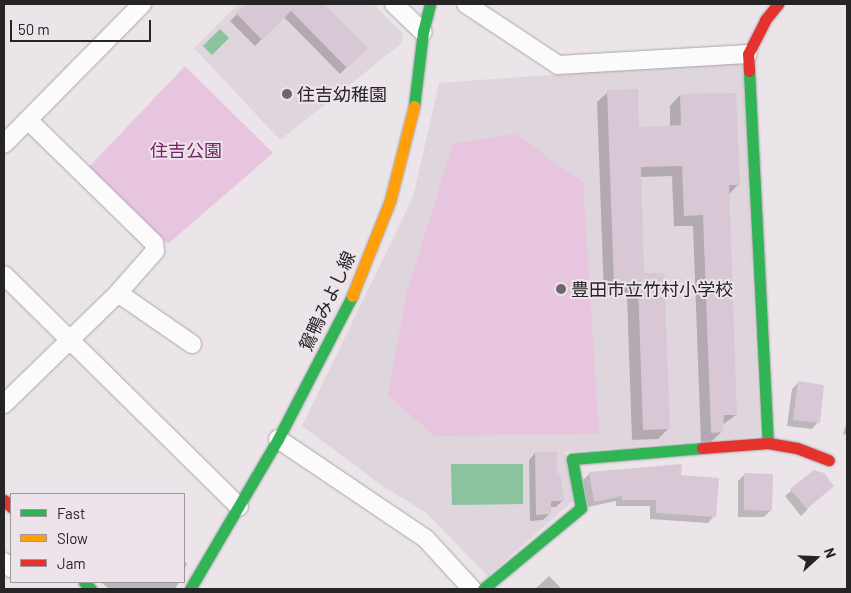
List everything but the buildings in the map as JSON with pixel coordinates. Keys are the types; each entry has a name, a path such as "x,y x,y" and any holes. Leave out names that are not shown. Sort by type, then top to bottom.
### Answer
{"street":[{"path":"394,4 423,32"},
{"name":"鴛鴨みよし線","path":"190,589 278,440 356,288 390,201 416,100 423,32 430,4"},
{"path":"466,4 558,64 748,54"},
{"path":"768,443 748,54 765,12 778,4"},
{"path":"4,144 131,7"},
{"path":"4,404 118,293 155,251 154,243 28,120"},
{"path":"4,275 239,507"},
{"path":"118,293 192,344"},
{"path":"278,440 426,539 472,589"},
{"path":"483,589 581,508 572,459 768,443 797,448 829,460"}],"shaded area":[{"name":"住吉幼稚園","path":"238,4 373,4 403,34 402,43 280,140 194,48"},
{"path":"220,29 229,38 212,55 203,46"},
{"name":"豊田市立竹村小学校","path":"742,61 760,436 565,452 573,501 488,576 425,512 381,485 302,426 413,197 439,83"},
{"path":"451,464 523,464 523,504 452,505"}],"green space":[{"name":"住吉公園","path":"185,66 273,153 168,244 89,167"},
{"path":"515,134 583,182 599,434 435,436 388,396 406,295 453,144"}],"traffic: fast":[{"path":"414,106 423,32 430,4"},
{"path":"749,71 768,443"},
{"path":"190,589 278,439 352,296"},
{"path":"483,589 581,508 572,459 702,448"},
{"path":"85,583 91,589"}],"traffic: slow":[{"path":"352,296 390,201 414,106"}],"traffic: jam":[{"path":"749,71 748,54 765,20 778,4"},
{"path":"702,448 768,443 797,448 829,460"},
{"path":"4,500 10,506"}],"place":[{"name":"住吉幼稚園","path":"287,94"},
{"name":"豊田市立竹村小学校","path":"561,289"}]}
